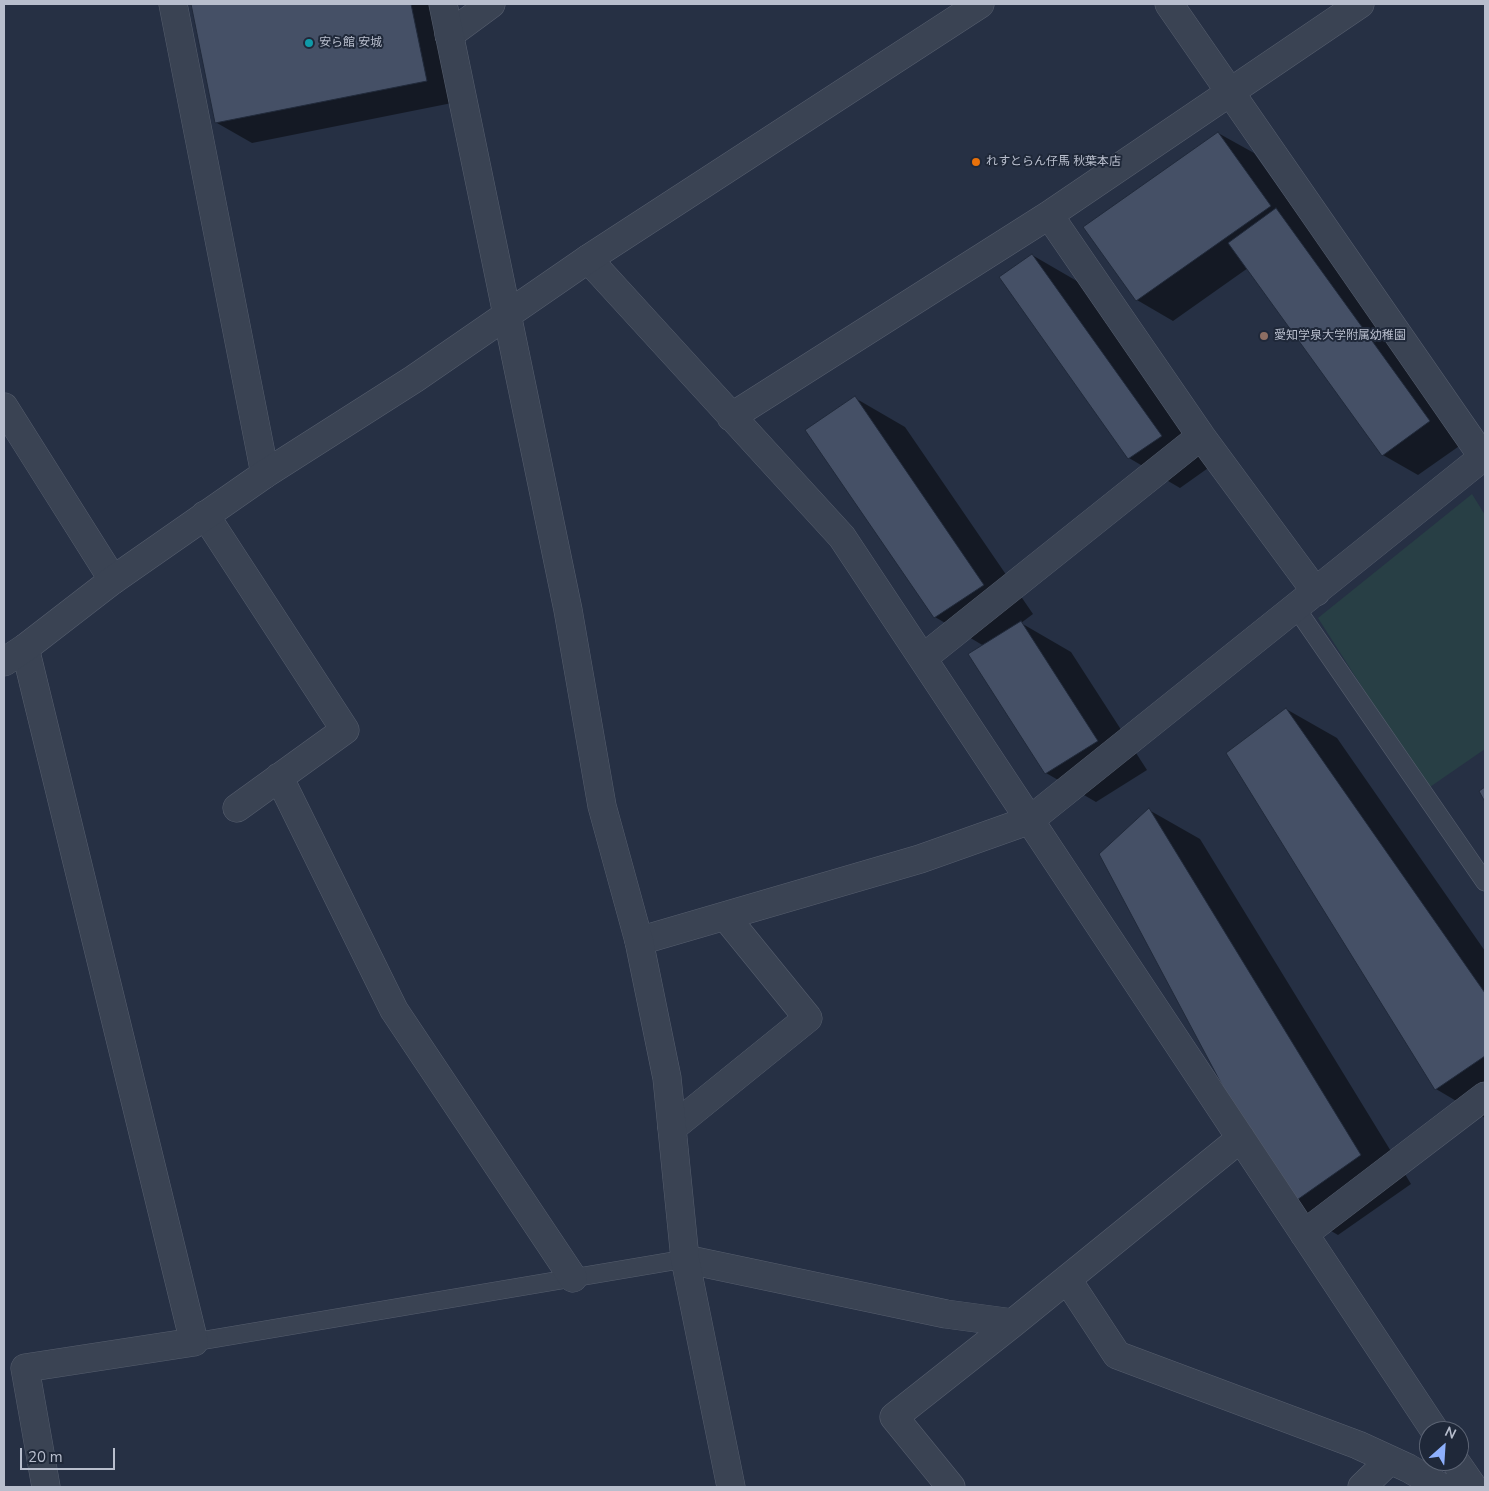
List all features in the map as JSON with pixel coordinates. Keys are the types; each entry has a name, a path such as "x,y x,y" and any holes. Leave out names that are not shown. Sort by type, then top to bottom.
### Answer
{"street":[{"path":"174,4 264,474"},
{"path":"443,4 568,610 602,806 639,941 667,1078 685,1259 731,1487"},
{"path":"449,35 491,4"},
{"path":"46,1487 25,1368 194,1342 14,655 113,580 264,474 414,379 588,259 980,4"},
{"path":"639,941 920,859 1030,820 1484,458 1232,92 1169,4"},
{"path":"731,417 1049,215 1360,4"},
{"path":"1049,215 1201,436 1306,600"},
{"path":"588,259 842,537 1428,1421"},
{"path":"4,408 113,580"},
{"path":"923,658 1201,436"},
{"path":"205,515 345,730 237,808"},
{"path":"279,778 394,1010 573,1278"},
{"path":"672,1128 808,1018 725,916"},
{"path":"1304,1234 1485,1096"},
{"path":"951,1487 894,1417 1241,1138"},
{"path":"685,1259 946,1314 1013,1323"},
{"path":"1067,1279 1117,1355 1358,1446 1408,1468 1441,1487"},
{"path":"1362,1487 1390,1460"},
{"path":"1462,1471 1473,1487 1485,1478"}],"lane":[{"path":"1306,600 1485,882"},
{"path":"194,1342 685,1259"}],"green space":[{"path":"1472,494 1485,515 1485,749 1427,789 1318,618"}],"building":[{"name":"安ら館 安城","path":"191,4 411,4 427,81 215,123"},
{"path":"1218,132 1271,206 1136,301 1083,227"},
{"path":"1276,208 1430,421 1382,456 1228,243"},
{"path":"1032,254 1162,436 1128,459 999,277"},
{"path":"855,396 984,585 934,618 805,430"},
{"path":"1021,621 1098,741 1045,774 968,654"},
{"path":"1286,708 1485,993 1485,1056 1435,1090 1226,753"},
{"path":"1485,787 1485,802 1479,791"},
{"path":"1149,808 1361,1155 1287,1207 1099,854"}],"place":[{"name":"安ら館 安城","path":"309,43"},
{"name":"れすとらん仔馬 秋葉本店","path":"976,162"},
{"name":"愛知学泉大学附属幼稚園","path":"1264,336"}]}
